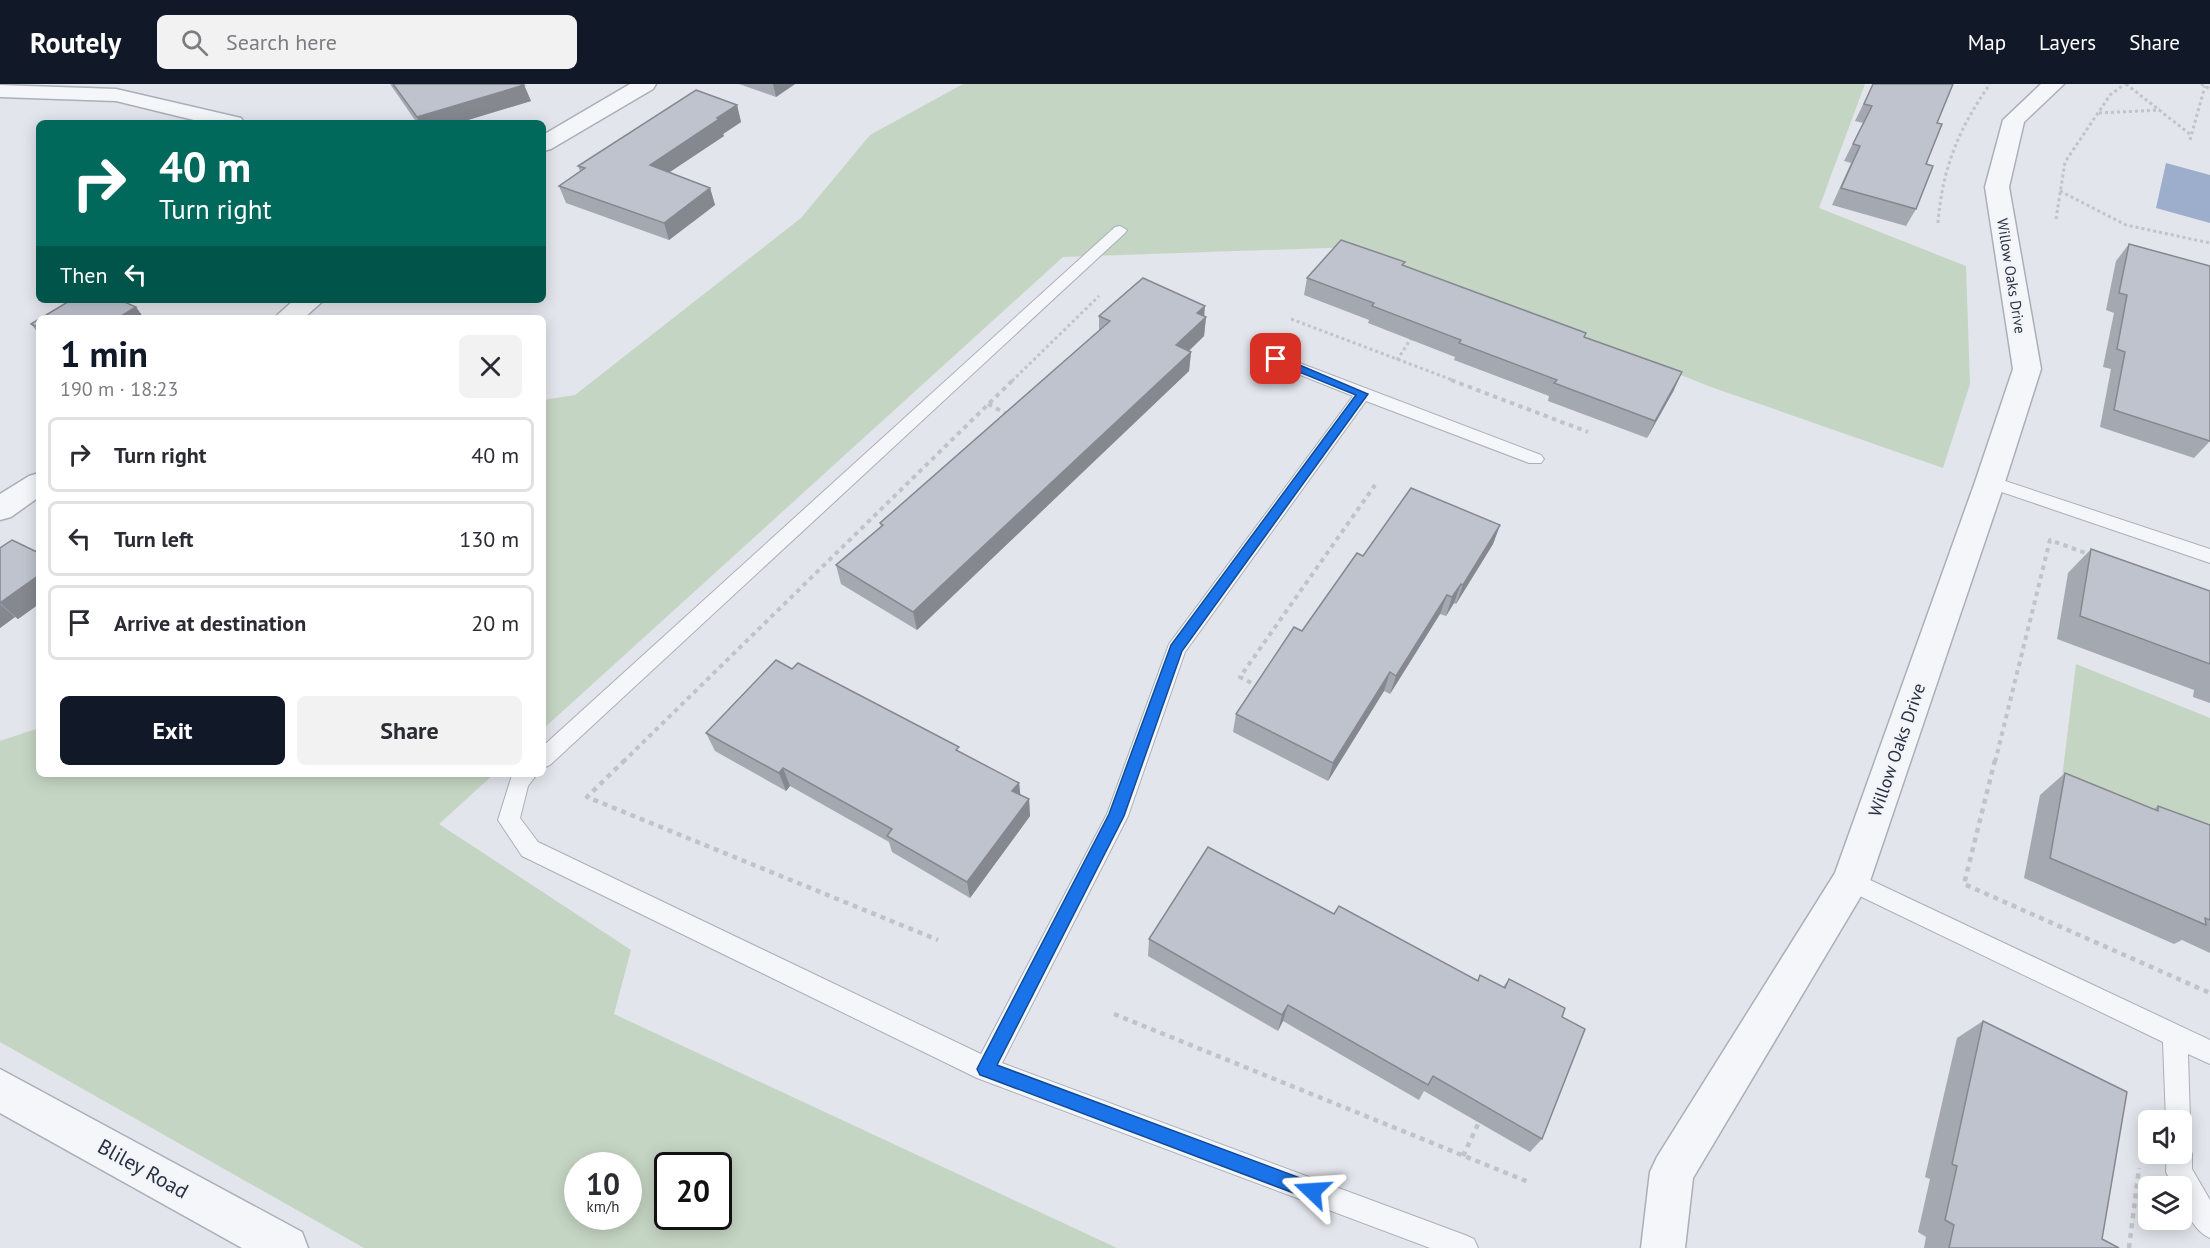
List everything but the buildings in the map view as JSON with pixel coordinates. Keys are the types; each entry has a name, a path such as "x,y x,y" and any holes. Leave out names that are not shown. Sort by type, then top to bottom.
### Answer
{"street":[{"path":"546,142 645,84"},
{"name":"Willow Oaks Drive","path":"1663,1248 1672,1172 1851,881 1990,482 2026,369 1997,187 2014,120 2053,84"},
{"path":"0,91 123,89 223,120"},
{"path":"290,315 307,303"},
{"path":"0,509 36,485"},
{"name":"Bliley Road","path":"0,1090 286,1248"}],"lane":[{"path":"546,756 1120,230"},
{"path":"1276,359 1535,459"},
{"path":"986,1069 1116,816 1176,649 1363,394"},
{"path":"1990,482 2210,556"},
{"path":"524,777 519,781 509,820 531,849 986,1069 1465,1248"},
{"path":"1851,881 2210,1052"},
{"path":"2175,1035 2178,1110"},
{"path":"2179,1164 2179,1172 2210,1225"}],"path":[{"path":"1938,223 1939,197 1946,166 1960,128 1990,84"},
{"path":"2056,219 2065,162 2110,95 2125,84 2191,135"},
{"path":"2190,140 2203,85 2210,89"},
{"path":"2098,113 2160,110"},
{"path":"2060,191 2126,225 2210,243"},
{"path":"938,940 587,797 1107,288"},
{"path":"1291,319 1587,432"},
{"path":"1397,360 1413,336"},
{"path":"988,404 1018,420"},
{"path":"1261,687 1240,677 1375,485"},
{"path":"2092,556 2050,540 1964,884 2210,993"},
{"path":"1114,1014 1531,1184"},
{"path":"1462,1156 1484,1113"},
{"path":"2128,1248 2139,1164"}],"green space":[{"path":"963,84 1865,84 1819,208 1966,266 1970,384 1943,468 1711,387 1356,247 1063,257 546,726 546,400 575,395 801,218 870,135"},
{"path":"2076,664 2210,718 2210,848 2061,786"},
{"path":"36,729 36,777 491,777 439,824 631,950 614,1014 1117,1248 364,1248 0,1042 0,741"}],"water":[{"path":"2166,163 2210,175 2210,223 2156,208"}],"route":[{"path":"1276,359 1363,394 1176,649 1116,816 986,1069 1312,1191"}]}
